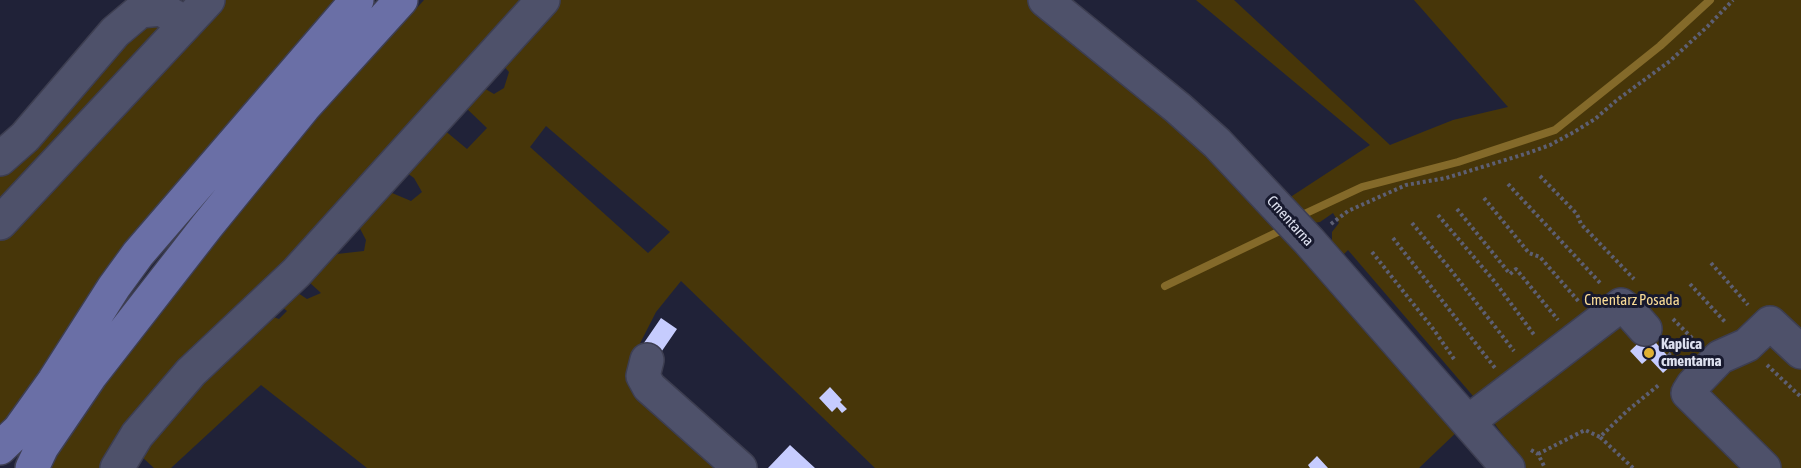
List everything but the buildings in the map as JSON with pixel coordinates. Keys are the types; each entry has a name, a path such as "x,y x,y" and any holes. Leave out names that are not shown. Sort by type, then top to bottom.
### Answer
{"main road":[{"path":"0,448 20,430 131,263 357,0"},
{"path":"32,468 42,447 91,375 186,252 297,116 401,0"}],"street":[{"path":"117,468 137,435 191,372 296,273 543,0"},
{"name":"Cmentarna","path":"1045,0 1178,108 1217,143 1476,416 1508,468"},
{"path":"0,159 25,137 115,32 140,11 161,9 197,11"},
{"path":"0,223 197,11"},
{"path":"1476,416 1565,349 1629,311 1658,323"},
{"path":"1764,468 1688,393 1720,357 1757,336 1770,323 1801,352"},
{"path":"648,360 643,376 649,387 740,468"}],"path":[{"path":"1309,241 1348,211 1384,194 1406,185 1446,178 1526,154 1550,145 1574,132 1595,119 1670,61 1733,0"},
{"path":"1540,176 1576,214 1581,224 1637,281 1636,289 1565,349"},
{"path":"1508,184 1565,349"},
{"path":"1484,198 1529,253 1540,257 1565,349"},
{"path":"1457,210 1510,274 1516,269 1565,349"},
{"path":"1438,215 1495,282 1565,349"},
{"path":"1412,223 1450,268 1565,349"},
{"path":"1393,238 1565,349"},
{"path":"1372,252 1454,359"},
{"path":"1711,264 1757,336 1801,398"},
{"path":"1690,284 1757,336"},
{"path":"1658,323 1716,362"},
{"path":"1600,437 1627,411 1677,371 1693,385"},
{"path":"1538,454 1585,430 1600,437 1633,468"}],"green space":[{"path":"226,0 336,0 122,247 88,297 75,322 0,433 0,235 119,120"},
{"path":"424,0 530,0 140,415 127,420 113,444 105,468 43,468 62,441 73,433 170,297 312,124"},
{"path":"554,0 1031,0 1157,100 1461,428 1419,468 875,468 681,281 656,312 630,363 729,468 367,468 261,385 171,468 154,468 141,456 145,445 265,314 279,319 287,311 279,304 292,289 307,299 321,293 309,282 337,254 364,251 366,240 355,219 385,190 411,201 422,192 414,178 403,170 443,129 467,149 487,128 465,107 482,87 494,94 504,88 509,72 501,63","holes":["546,126 670,232 648,253 530,147"]},
{"name":"Cmentarz Posada","path":"1196,0 1234,0 1390,145 1453,120 1508,107 1414,0 1801,0 1801,468 1526,468 1485,410 1348,250 1338,260 1332,252 1332,232 1339,223 1333,213 1320,222 1305,224 1286,205 1292,196 1370,145"},
{"path":"154,22 166,30 0,205 0,177 16,164 136,29"}],"waterway":[{"path":"1300,216 1362,187 1458,162 1555,130 1660,46 1710,0"},
{"path":"1165,286 1282,230"}],"place":[{"name":"Kaplica cmentarna","path":"1649,353"}]}
